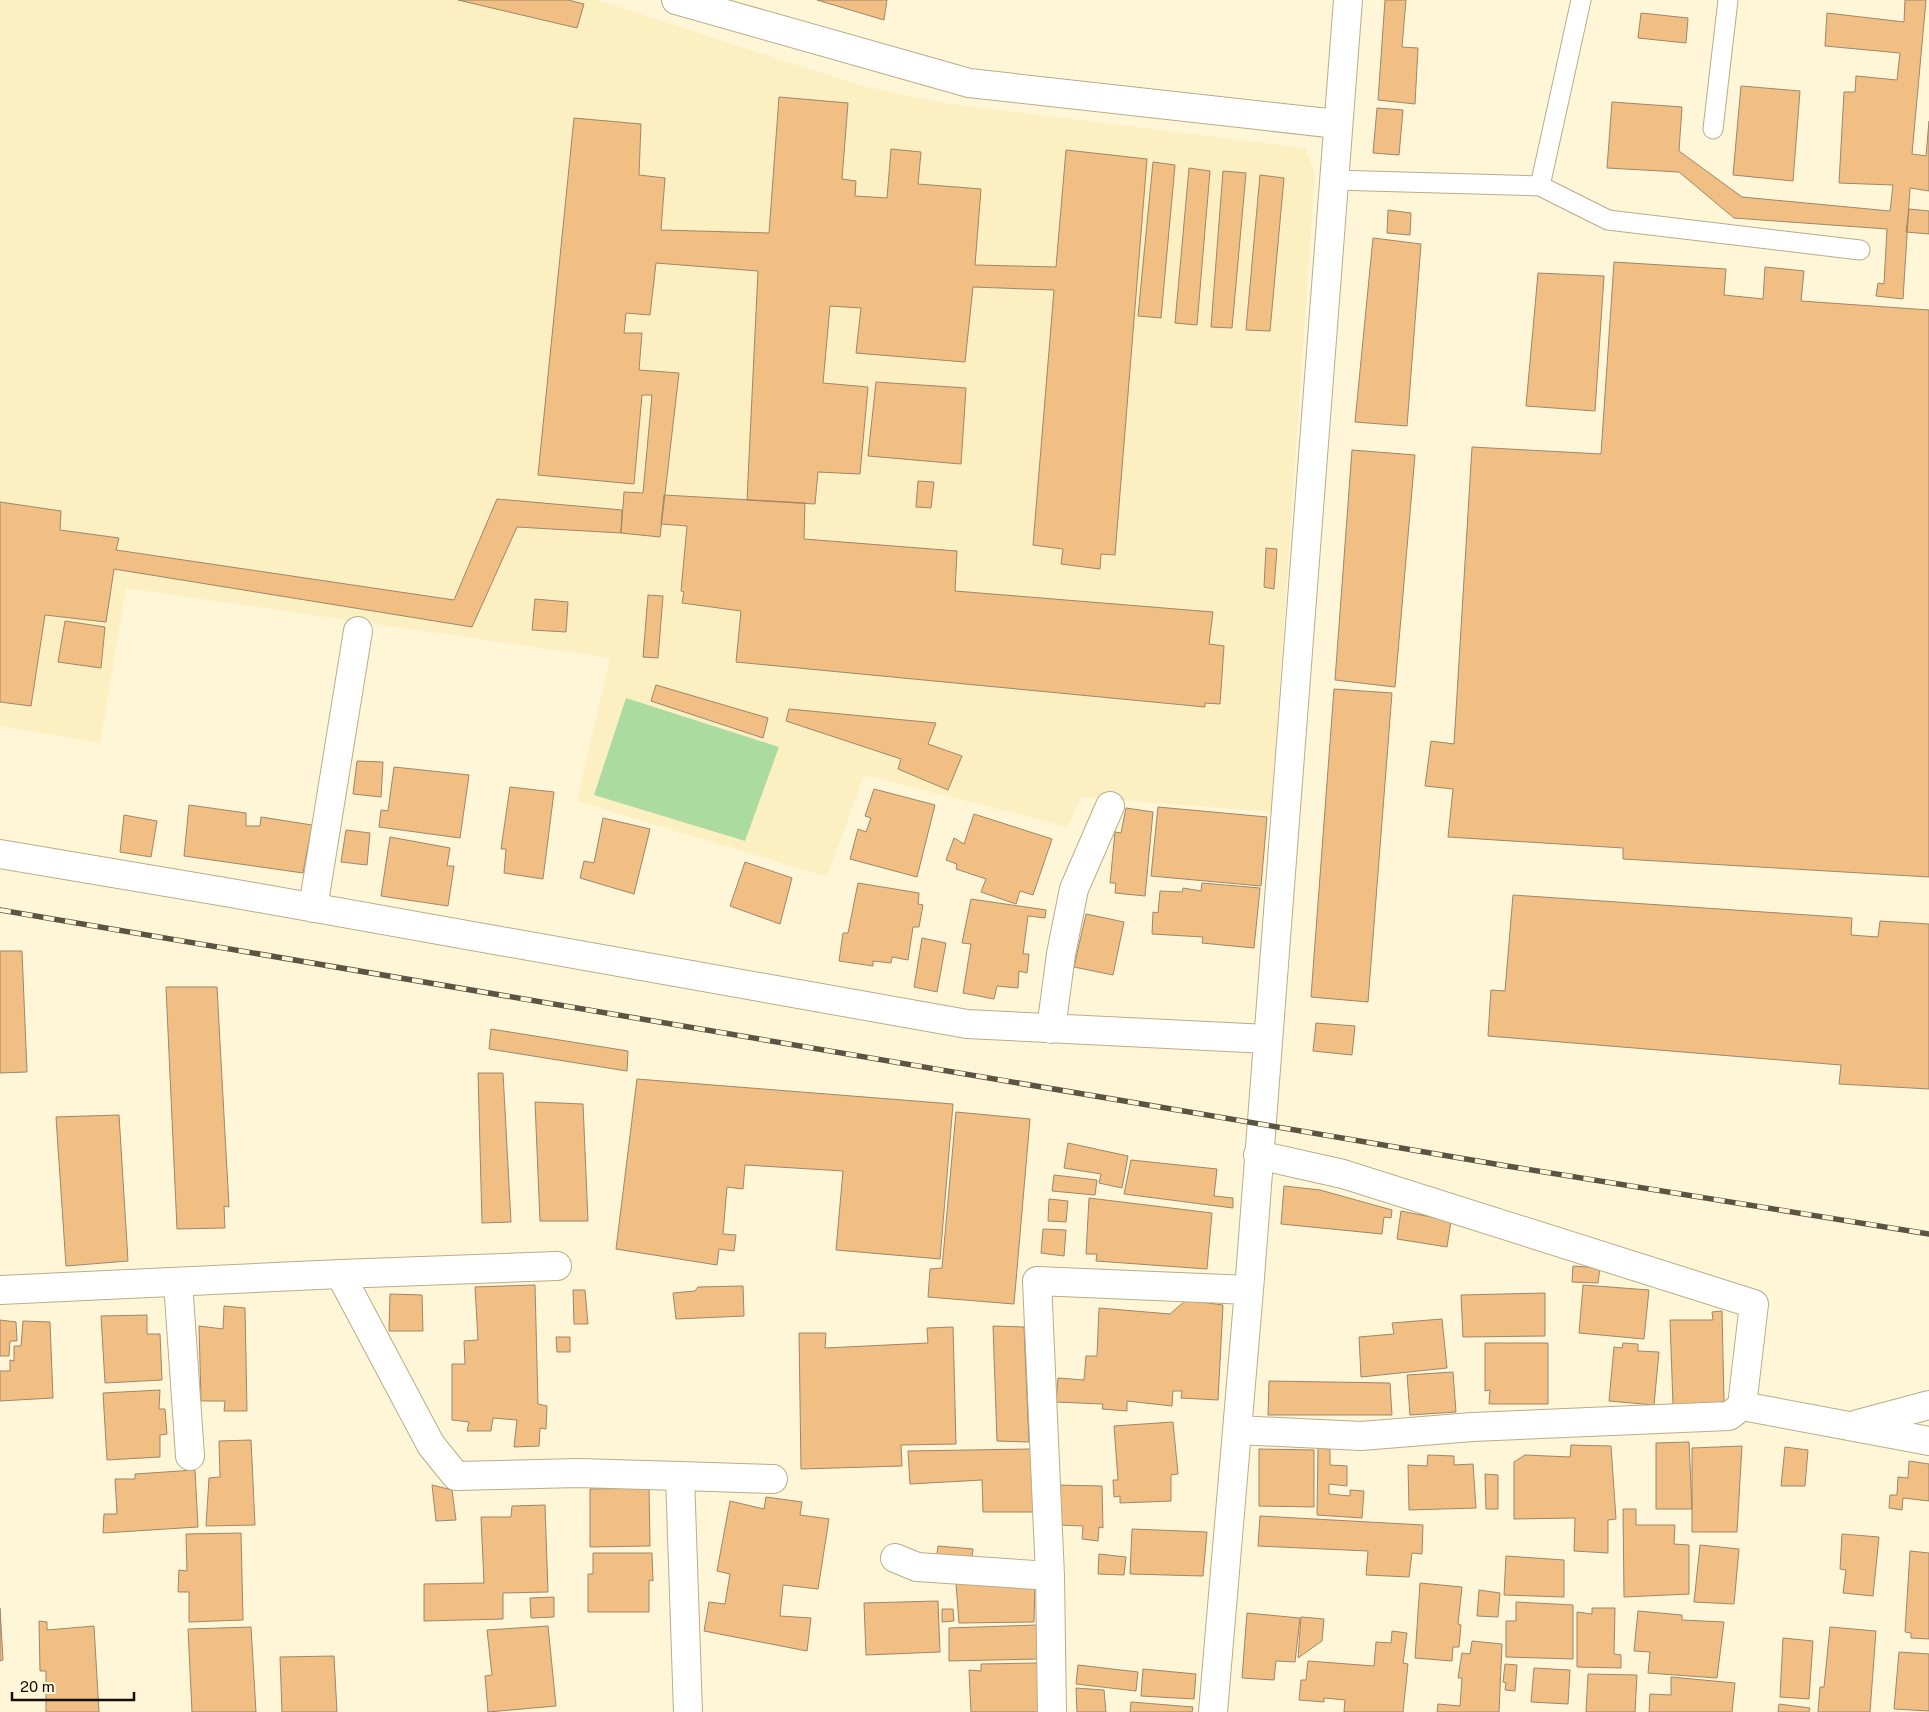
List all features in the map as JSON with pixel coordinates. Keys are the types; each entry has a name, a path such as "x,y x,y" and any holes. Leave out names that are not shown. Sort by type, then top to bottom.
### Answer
{"street":[{"path":"676,0 969,83 1337,124"},
{"path":"1213,1712 1249,1290 1348,0"},
{"path":"313,908 358,631"},
{"path":"1051,1029 1060,954 1074,889 1110,806"},
{"path":"0,854 967,1024 1267,1039"},
{"path":"1258,1154 1343,1174 1754,1304 1742,1406"},
{"path":"0,1290 557,1266"},
{"path":"340,1274 431,1445 456,1476 578,1473 773,1479"},
{"path":"1052,1712 1050,1576 1038,1281 1249,1290"},
{"path":"178,1282 190,1456"},
{"path":"1849,1426 1929,1405"},
{"path":"1237,1430 1361,1436 1472,1427 1728,1416 1742,1406 1929,1441"},
{"path":"680,1476 688,1712"},
{"path":"895,1558 917,1567 1050,1576"}],"lane":[{"path":"1540,186 1581,0"},
{"path":"1713,129 1728,0"},
{"path":"1333,180 1540,186 1608,220 1860,250"}],"shaded area":[{"path":"0,0 597,0 862,86 943,103 1305,148 1315,173 1271,812 1081,797 1068,827 864,775 827,877 577,801 610,658 126,588 100,743 0,726"},
{"path":"626,698 779,747 745,841 594,795"}],"building":[{"path":"458,0 568,0 584,4 577,28"},
{"path":"817,0 887,0 884,20"},
{"path":"1385,0 1406,0 1402,47 1418,48 1415,104 1378,100"},
{"path":"1905,0 1926,0 1912,154 1926,156 1929,121 1929,191 1910,188 1903,299 1876,296 1878,283 1884,284 1887,229 1734,218 1679,172 1607,168 1612,102 1682,107 1679,151 1742,197 1890,211 1893,185 1839,183 1844,92 1855,92 1856,76 1897,80 1900,53 1825,46 1827,13 1904,22"},
{"path":"1641,13 1688,18 1686,43 1638,38"},
{"path":"1741,86 1800,91 1793,181 1733,175"},
{"path":"779,97 848,103 842,179 856,181 855,196 887,198 891,149 921,152 918,184 981,189 975,265 1056,267 1066,150 1147,159 1115,555 1101,554 1100,569 1061,564 1063,549 1033,545 1054,290 973,287 965,362 856,353 861,308 830,306 823,383 868,387 860,474 818,472 815,504 747,500 758,271 656,263 650,315 626,313 624,333 642,333 639,370 679,373 660,537 621,533 624,492 643,493 652,395 642,395 634,484 538,475 574,118 641,124 639,175 665,178 661,230 769,233"},
{"path":"1377,108 1403,110 1399,155 1373,153"},
{"path":"1153,162 1175,165 1161,318 1138,316"},
{"path":"1189,168 1210,171 1197,325 1175,323"},
{"path":"1223,171 1246,173 1232,328 1211,327"},
{"path":"1260,175 1284,178 1270,331 1246,330"},
{"path":"1909,209 1929,211 1929,234 1906,232"},
{"path":"1388,210 1411,213 1410,235 1387,233"},
{"path":"1373,238 1421,244 1407,426 1355,422"},
{"path":"1614,262 1726,269 1724,295 1763,299 1765,267 1804,271 1801,301 1929,310 1929,877 1623,859 1623,848 1448,837 1453,789 1425,786 1431,741 1454,744 1472,447 1601,454"},
{"path":"1538,273 1604,276 1595,411 1526,406"},
{"path":"876,382 966,388 961,464 868,456"},
{"path":"1352,450 1415,455 1395,687 1335,680"},
{"path":"918,481 934,482 931,508 916,507"},
{"path":"664,495 805,503 804,539 957,551 955,591 1213,612 1209,644 1224,646 1220,704 1205,703 1205,707 736,662 741,611 682,603 684,592 681,591 687,526 661,524"},
{"path":"497,499 622,510 621,533 517,527 472,627 114,569 106,622 45,615 31,706 0,702 0,502 61,511 60,530 119,538 116,550 454,600"},
{"path":"1266,548 1277,549 1274,589 1264,587"},
{"path":"648,595 663,596 658,658 643,657"},
{"path":"535,599 568,602 566,632 532,630"},
{"path":"65,621 105,627 101,668 58,662"},
{"path":"656,685 768,718 763,738 651,701"},
{"path":"1334,689 1392,693 1368,1002 1311,997"},
{"path":"789,709 936,723 928,744 962,756 948,790 898,769 901,759 786,721"},
{"path":"357,761 383,762 381,797 353,794"},
{"path":"394,767 469,775 460,838 379,827 381,810 388,811"},
{"path":"510,787 554,792 543,879 504,873 506,849 501,849"},
{"path":"874,789 935,805 917,877 850,859 858,829 866,832 871,818 865,816"},
{"path":"189,805 246,813 246,826 260,826 261,817 312,825 303,873 184,856"},
{"path":"1158,807 1267,817 1261,886 1151,876"},
{"path":"1126,808 1153,812 1145,896 1115,893 1116,883 1110,883 1115,832 1121,833"},
{"path":"974,814 1052,839 1033,895 1020,891 1016,904 981,892 986,879 956,869 957,864 946,860 954,838 964,844"},
{"path":"124,815 157,821 151,857 120,852"},
{"path":"603,818 650,829 634,894 580,878 584,861 594,863"},
{"path":"346,830 370,833 367,865 341,862"},
{"path":"390,837 450,848 447,866 454,866 448,906 381,896"},
{"path":"745,862 792,878 780,924 730,906"},
{"path":"858,883 919,893 918,904 923,905 919,927 913,927 908,960 892,957 891,963 873,961 873,966 839,961 843,933 848,933"},
{"path":"1202,883 1260,888 1254,948 1202,943 1203,937 1152,934 1153,912 1158,913 1160,891 1182,892 1183,888 1201,891"},
{"path":"1513,895 1852,918 1851,935 1878,937 1880,921 1929,924 1929,1089 1839,1084 1841,1065 1488,1036 1491,990 1505,991"},
{"path":"971,899 1046,910 1045,918 1028,916 1023,954 1029,954 1027,973 1019,971 1018,988 997,986 994,999 963,993 971,944 962,943"},
{"path":"1086,914 1124,922 1113,975 1074,967"},
{"path":"922,938 946,943 937,992 914,987"},
{"path":"0,951 22,951 27,1072 0,1073"},
{"path":"166,987 217,987 229,1207 224,1206 225,1228 177,1229"},
{"path":"1316,1023 1355,1026 1352,1055 1313,1051"},
{"path":"491,1029 628,1051 627,1071 489,1049"},
{"path":"478,1073 503,1073 511,1222 482,1223"},
{"path":"637,1079 953,1104 940,1259 836,1250 843,1171 745,1165 743,1189 727,1187 723,1234 736,1235 734,1251 719,1249 717,1265 616,1249"},
{"path":"535,1102 583,1104 588,1221 540,1221"},
{"path":"956,1112 1030,1119 1014,1304 928,1297 930,1269 942,1268"},
{"path":"119,1115 128,1261 66,1266 56,1117"},
{"path":"1068,1143 1128,1156 1122,1188 1099,1183 1101,1174 1064,1168"},
{"path":"1131,1160 1217,1169 1214,1196 1233,1198 1233,1208 1124,1194"},
{"path":"1054,1175 1097,1180 1095,1195 1052,1191"},
{"path":"1284,1186 1320,1190 1392,1210 1391,1218 1384,1217 1382,1234 1281,1224"},
{"path":"1089,1198 1212,1213 1207,1269 1096,1261 1097,1254 1086,1254"},
{"path":"1049,1199 1068,1201 1066,1222 1048,1221"},
{"path":"1401,1211 1451,1221 1447,1247 1397,1239"},
{"path":"1043,1229 1066,1230 1064,1256 1041,1253"},
{"path":"1573,1266 1600,1268 1598,1283 1572,1282"},
{"path":"535,1285 538,1404 547,1406 546,1429 540,1428 539,1446 514,1447 517,1420 493,1418 491,1431 467,1431 469,1422 452,1420 452,1364 465,1364 464,1341 478,1340 475,1287"},
{"path":"1583,1285 1649,1290 1644,1339 1579,1333"},
{"path":"743,1286 744,1316 676,1319 673,1293 695,1291 698,1287"},
{"path":"573,1290 585,1290 588,1324 574,1324"},
{"path":"1545,1293 1545,1336 1463,1337 1461,1295"},
{"path":"390,1294 422,1295 423,1331 389,1331"},
{"path":"1186,1300 1223,1305 1218,1400 1181,1398 1182,1391 1173,1391 1172,1406 1127,1401 1127,1411 1102,1409 1103,1404 1056,1402 1058,1378 1084,1380 1086,1356 1097,1356 1099,1308 1170,1314"},
{"path":"224,1306 245,1308 247,1411 224,1411 225,1401 201,1401 199,1326 223,1329"},
{"path":"1722,1311 1724,1402 1673,1405 1670,1320 1713,1320 1712,1312"},
{"path":"147,1315 147,1334 160,1334 162,1380 105,1383 101,1316"},
{"path":"1442,1319 1447,1368 1361,1377 1359,1337 1394,1334 1392,1323"},
{"path":"0,1320 16,1322 17,1341 10,1341 9,1356 0,1356"},
{"path":"23,1321 50,1322 53,1398 0,1401 0,1371 10,1371 10,1360 14,1361 14,1346 21,1346"},
{"path":"993,1326 1024,1327 1029,1442 997,1441"},
{"path":"953,1327 956,1444 901,1445 902,1466 801,1469 799,1333 826,1333 825,1348 928,1343 927,1328"},
{"path":"556,1337 570,1337 570,1352 557,1352"},
{"path":"1485,1343 1548,1343 1548,1404 1489,1404 1490,1390 1485,1391"},
{"path":"1623,1343 1638,1344 1638,1351 1659,1352 1654,1405 1609,1401 1614,1347 1622,1348"},
{"path":"1453,1372 1456,1412 1410,1415 1407,1375"},
{"path":"1269,1381 1390,1383 1392,1415 1268,1415"},
{"path":"160,1390 159,1409 165,1409 167,1434 160,1435 160,1457 107,1460 103,1393"},
{"path":"1173,1422 1178,1474 1171,1475 1171,1501 1120,1503 1120,1496 1114,1497 1113,1480 1118,1480 1114,1426"},
{"path":"251,1440 255,1525 206,1526 209,1478 220,1477 219,1441"},
{"path":"1689,1442 1692,1509 1656,1509 1656,1443"},
{"path":"1571,1445 1611,1446 1616,1519 1608,1520 1608,1553 1574,1551 1575,1518 1514,1519 1514,1462 1525,1455 1570,1457"},
{"path":"1742,1446 1737,1532 1692,1532 1692,1448"},
{"path":"1785,1447 1808,1450 1805,1486 1781,1486"},
{"path":"1318,1448 1330,1449 1330,1465 1347,1466 1347,1486 1329,1484 1329,1494 1350,1496 1350,1490 1364,1491 1362,1518 1317,1515"},
{"path":"1031,1449 1035,1512 983,1512 982,1480 910,1484 908,1451"},
{"path":"1259,1449 1314,1450 1314,1507 1259,1506"},
{"path":"1428,1455 1454,1456 1454,1465 1473,1464 1476,1508 1409,1510 1408,1465 1427,1466"},
{"path":"1909,1461 1929,1464 1929,1501 1903,1498 1902,1510 1889,1508 1890,1495 1897,1495 1898,1477 1908,1478"},
{"path":"195,1470 198,1527 103,1533 104,1514 117,1514 115,1479 135,1479 135,1474"},
{"path":"1485,1474 1498,1475 1498,1509 1486,1509"},
{"path":"432,1485 452,1490 456,1520 436,1521"},
{"path":"1056,1485 1102,1486 1103,1528 1099,1527 1098,1541 1082,1539 1083,1526 1058,1525"},
{"path":"649,1488 650,1546 590,1547 590,1489"},
{"path":"766,1497 802,1502 800,1515 829,1519 818,1589 783,1585 780,1616 811,1618 807,1651 704,1631 709,1602 725,1604 730,1574 717,1571 730,1501 764,1509"},
{"path":"545,1505 548,1592 503,1593 503,1619 424,1621 424,1584 484,1583 481,1517 511,1517 512,1506"},
{"path":"1623,1509 1636,1509 1636,1525 1675,1525 1674,1544 1689,1545 1689,1594 1624,1597"},
{"path":"1260,1516 1423,1525 1422,1554 1412,1553 1409,1577 1366,1575 1368,1551 1258,1546"},
{"path":"1132,1529 1207,1532 1203,1576 1130,1574"},
{"path":"241,1533 243,1620 189,1622 189,1592 178,1592 179,1570 187,1571 186,1534"},
{"path":"1842,1534 1879,1537 1873,1596 1843,1593 1846,1570 1840,1569"},
{"path":"1700,1545 1739,1549 1734,1604 1694,1602"},
{"path":"938,1546 973,1549 971,1564 936,1561"},
{"path":"1910,1551 1929,1553 1929,1639 1911,1638 1911,1633 1905,1632"},
{"path":"593,1553 652,1553 653,1581 649,1580 649,1612 588,1612 588,1574 593,1574"},
{"path":"1099,1554 1126,1557 1124,1575 1098,1574"},
{"path":"1506,1556 1564,1560 1564,1597 1504,1595"},
{"path":"956,1583 1035,1584 1034,1622 959,1623"},
{"path":"1420,1583 1462,1587 1458,1624 1461,1625 1459,1647 1453,1647 1452,1661 1415,1658"},
{"path":"1479,1590 1500,1593 1498,1617 1477,1616"},
{"path":"554,1597 554,1617 531,1618 530,1598"},
{"path":"938,1601 940,1652 866,1655 864,1603"},
{"path":"1516,1602 1573,1605 1573,1659 1506,1657 1506,1621 1516,1621"},
{"path":"0,1608 3,1660 0,1661"},
{"path":"1592,1608 1615,1608 1614,1654 1621,1655 1621,1668 1577,1667 1577,1612 1592,1614"},
{"path":"942,1609 953,1609 954,1621 942,1622"},
{"path":"1638,1611 1682,1615 1682,1620 1724,1622 1717,1678 1648,1673 1650,1652 1634,1651"},
{"path":"1247,1613 1300,1618 1295,1662 1276,1661 1274,1680 1242,1678"},
{"path":"1301,1617 1324,1619 1322,1641 1298,1658"},
{"path":"39,1621 47,1622 47,1630 94,1626 99,1712 46,1712 46,1671 40,1671"},
{"path":"1037,1625 1038,1659 949,1661 949,1628"},
{"path":"548,1626 556,1706 488,1712 485,1676 492,1675 487,1630"},
{"path":"251,1627 256,1712 192,1712 188,1629"},
{"path":"1830,1627 1876,1631 1870,1712 1818,1712 1820,1687 1824,1687"},
{"path":"1392,1631 1407,1633 1403,1663 1408,1664 1403,1712 1344,1712 1345,1700 1324,1698 1324,1702 1299,1700 1301,1680 1306,1680 1308,1661 1374,1666 1376,1642 1391,1643"},
{"path":"1783,1638 1813,1641 1809,1699 1780,1697"},
{"path":"1472,1641 1502,1644 1499,1712 1437,1712 1438,1704 1460,1706 1462,1678 1458,1678 1462,1653 1470,1654"},
{"path":"1899,1652 1929,1654 1929,1711 1894,1709"},
{"path":"334,1656 337,1712 282,1712 280,1657"},
{"path":"1038,1663 1040,1712 971,1712 969,1670 981,1671 981,1664"},
{"path":"1505,1664 1517,1665 1515,1691 1505,1690 1506,1683 1503,1682"},
{"path":"1078,1665 1138,1672 1136,1691 1076,1684"},
{"path":"1534,1668 1570,1670 1568,1704 1531,1702"},
{"path":"1143,1669 1196,1674 1194,1699 1141,1696"},
{"path":"1588,1674 1637,1675 1635,1712 1586,1712"},
{"path":"1671,1677 1735,1683 1732,1712 1649,1712 1650,1694 1671,1695"},
{"path":"1076,1688 1104,1690 1106,1712 1077,1712"},
{"path":"1131,1702 1193,1707 1192,1712 1130,1712"},
{"path":"1779,1704 1810,1708 1809,1712 1778,1712"}],"railway":[{"path":"0,910 1507,1166 1929,1234"}]}
